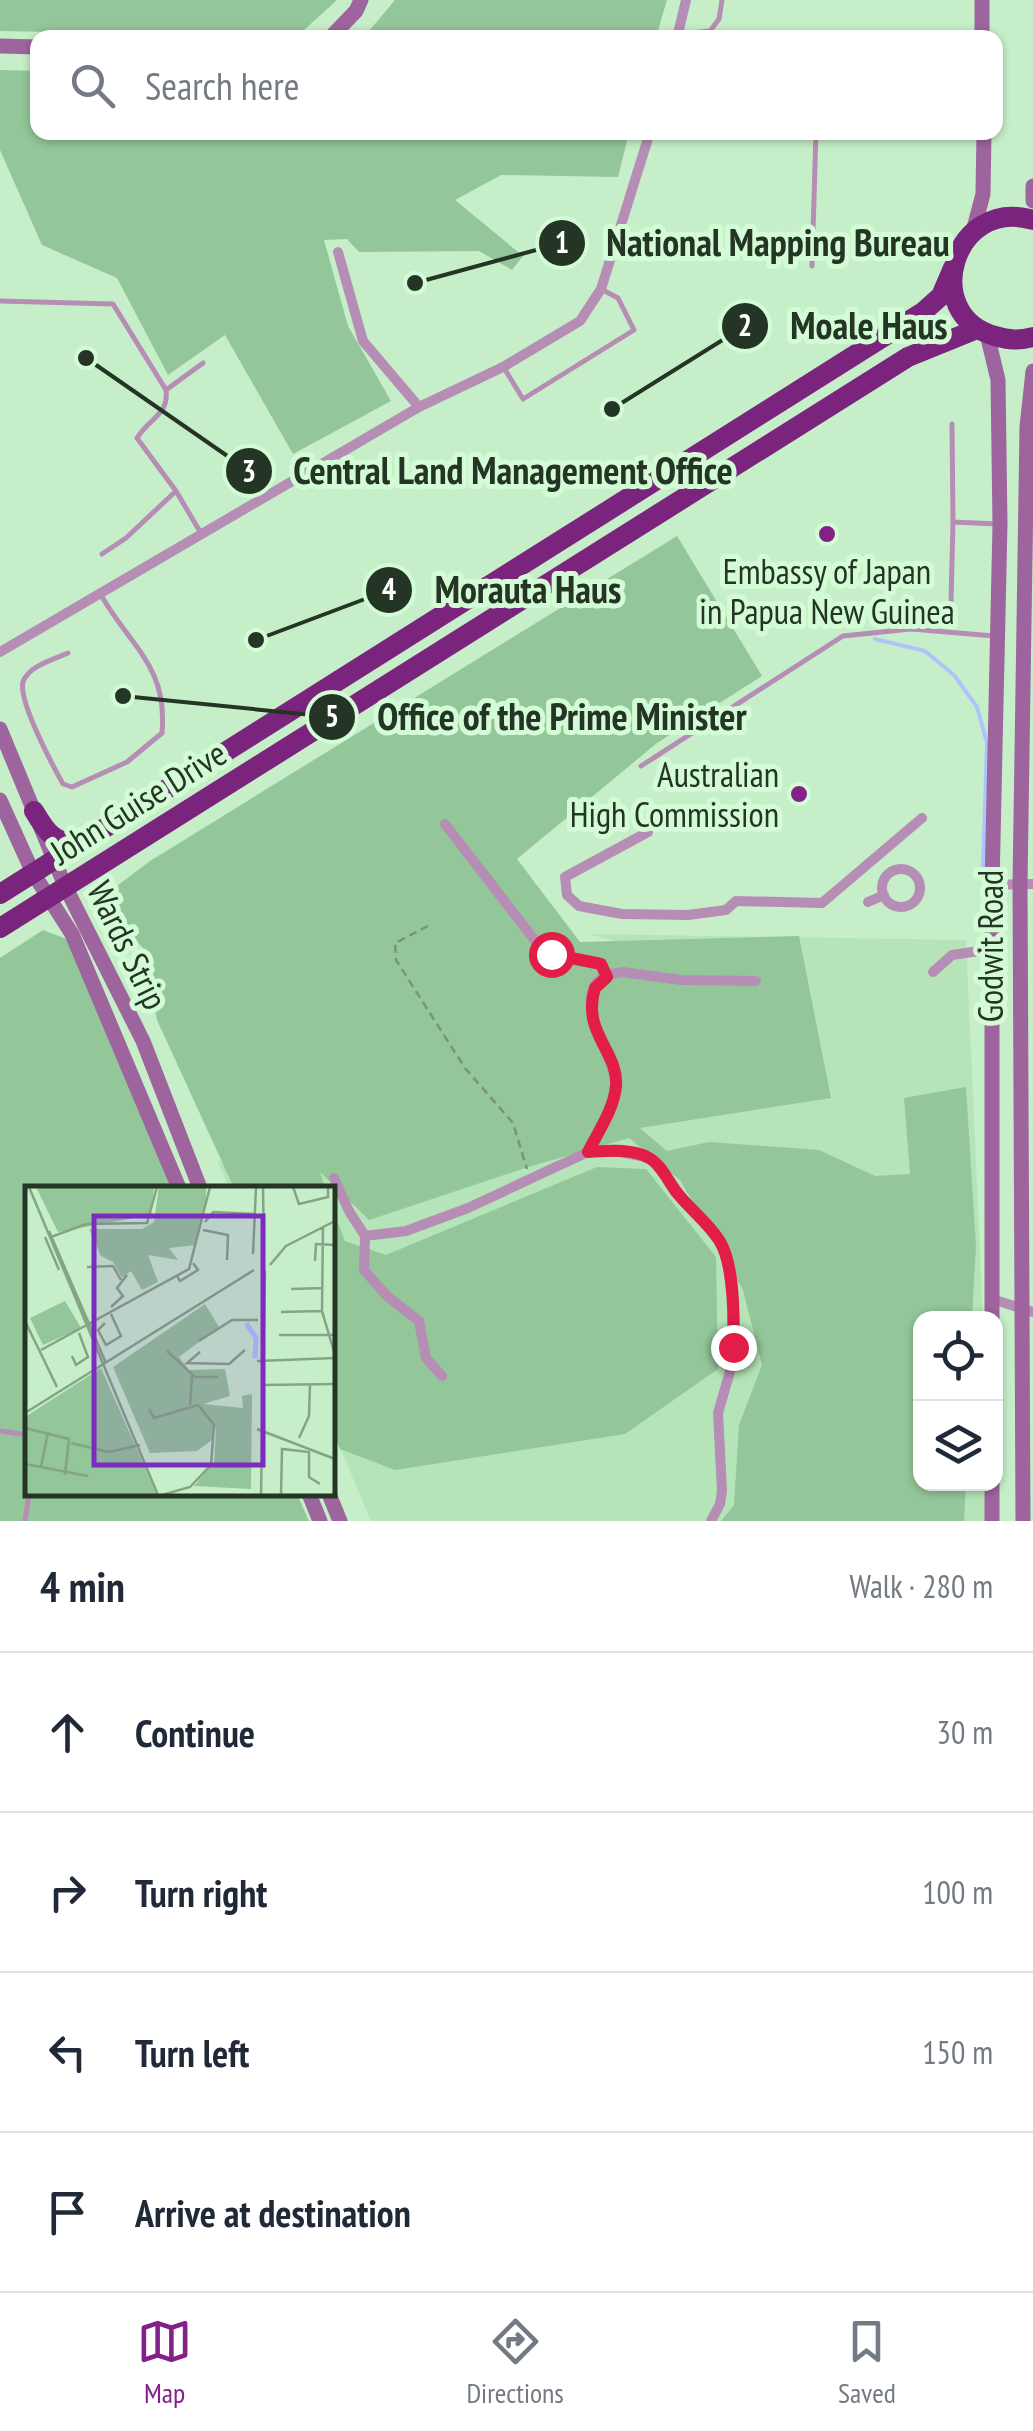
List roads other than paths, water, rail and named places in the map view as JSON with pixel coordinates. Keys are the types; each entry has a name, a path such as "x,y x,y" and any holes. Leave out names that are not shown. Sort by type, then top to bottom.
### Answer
{"highway":[{"path":"973,232 1005,217 1033,220"},
{"name":"John Guise Drive","path":"0,894 923,312 941,296 960,248 973,232"},
{"path":"952,268 956,302 982,331 1010,340 1033,337"},
{"name":"John Guise Drive","path":"0,928 908,357 982,331"},
{"path":"34,811 48,834 58,842 80,846"}],"main road":[{"path":"338,30 361,0"},
{"path":"982,0 982,30"},
{"path":"0,46 30,46"},
{"path":"973,232 983,194 984,140"},
{"path":"1033,186 1033,201"},
{"name":"Godwit Road","path":"982,331 998,380 1000,524 992,885 992,1311"},
{"name":"Godwit Road","path":"1023,1521 1027,1310 1027,427 1033,371"},
{"name":"Wards Strip","path":"0,729 54,859 58,891 72,934 178,1186"},
{"name":"Wards Strip","path":"0,800 33,873 58,891 143,1041 199,1186"},
{"path":"992,1491 992,1521"},
{"path":"310,1496 320,1521"},
{"path":"330,1496 340,1521"}],"street":[{"path":"678,30 686,0"},
{"path":"0,652 419,407 503,367 580,322 601,289 648,140"},
{"path":"338,252 363,342 419,407"},
{"path":"648,832 565,877 566,895 579,906 622,914 688,915 726,910 736,901 822,903 922,818"},
{"path":"445,824 543,951 601,964 607,977"},
{"path":"877,858 892,871 907,870 916,876 920,885 918,897 903,906 891,904 882,884 892,871"},
{"path":"992,885 1026,884"},
{"path":"868,902 884,894"},
{"path":"933,972 952,955 992,949"},
{"path":"588,1152 616,1087 614,1068 597,1036 592,1014 595,988 607,977 622,972 681,980 756,981"},
{"path":"365,1236 406,1231 468,1208 588,1152 620,1152 651,1158 723,1245 734,1317 731,1368 718,1413 722,1491 711,1521"},
{"path":"334,1178 354,1222 365,1236 364,1270 387,1296 419,1321 426,1358 442,1376"},
{"path":"992,1299 1027,1310"}],"lane":[{"path":"711,30 720,19 722,0"},
{"path":"812,266 816,140"},
{"path":"503,367 523,399 634,330 618,298 601,289"},
{"path":"0,301 114,304 166,390 168,404 164,412 148,420 137,438 202,535"},
{"path":"166,390 203,363"},
{"path":"951,602 952,424"},
{"path":"102,554 126,538 176,491"},
{"path":"953,522 1000,524"},
{"path":"68,652 32,670 24,682 24,696 52,765 63,784 72,787 127,762 162,733 164,697 142,649 121,629 101,595"},
{"path":"641,766 842,636 912,629 998,637"},
{"path":"0,1431 25,1435"},
{"path":"25,1521 29,1496"}],"waterway":[{"path":"875,639 925,651 954,675 977,707 987,743 983,866"}],"place":[{"name":"National Mapping Bureau","path":"415,283"},
{"name":"Central Land Management Office","path":"86,358"},
{"name":"Moale Haus","path":"612,409"},
{"name":"Embassy of Japan in Papua New Guinea","path":"827,534"},
{"name":"Morauta Haus","path":"256,640"},
{"name":"Office of the Prime Minister","path":"123,696"},
{"name":"Australian High Commission","path":"799,794"}]}
